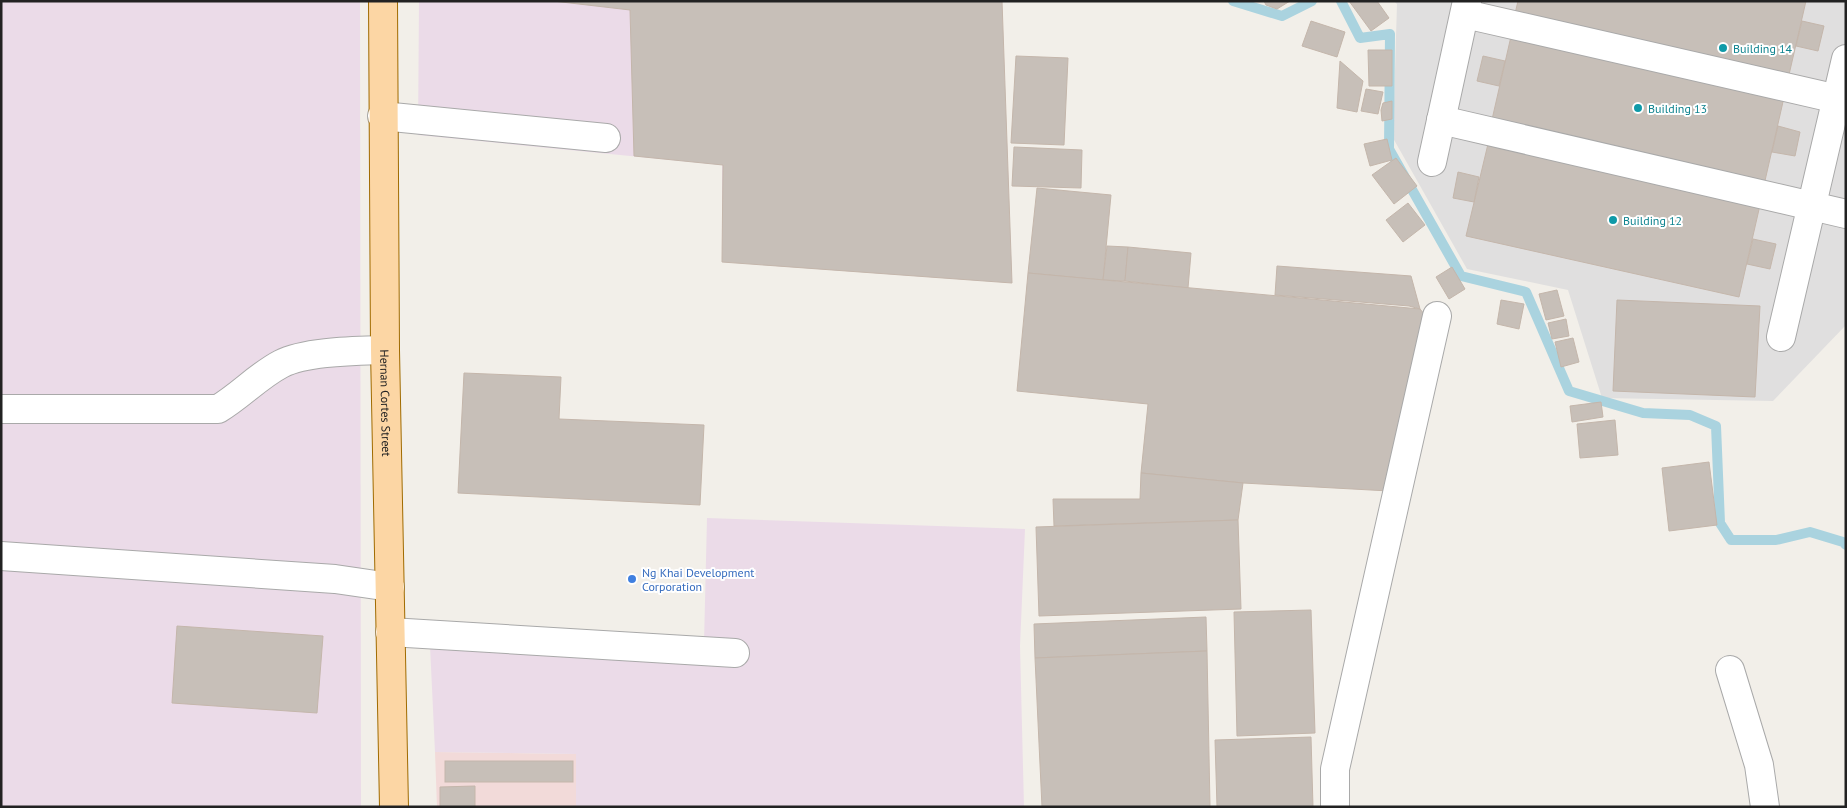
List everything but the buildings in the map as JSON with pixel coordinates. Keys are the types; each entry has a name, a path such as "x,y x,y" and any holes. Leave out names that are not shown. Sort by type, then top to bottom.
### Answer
{"main road":[{"name":"Hernan Cortes Street","path":"383,1 382,116 385,350 394,807"}],"street":[{"path":"1432,162 1466,8 1841,100"},
{"path":"1781,337 1812,206 1841,100 1846,59"},
{"path":"382,116 606,138"},
{"path":"1441,120 1846,214"},
{"path":"1335,807 1335,769 1437,316"},
{"path":"1,409 218,409 239,396 258,379 283,363 330,352 385,350"},
{"path":"1,556 335,579 390,586"},
{"path":"390,632 735,653"},
{"path":"1730,670 1759,765 1765,807"}],"shaded area":[{"path":"1,1 360,1 361,807 1,807"},
{"path":"419,1 1002,1 1012,283 722,262 722,165 418,135"},
{"path":"1394,1 1846,1 1846,325 1773,401 1602,398 1568,290 1467,269 1393,138 1397,4"},
{"path":"707,518 1025,529 1020,646 1024,807 576,807 576,754 435,752 429,624 704,643"},
{"path":"435,752 576,754 576,807 437,807"}],"waterway":[{"path":"1233,1 1282,16 1312,1"},
{"path":"1341,1 1360,38 1390,34 1389,149 1461,276 1526,292 1569,391 1643,413 1690,415 1716,426 1720,523 1731,540 1776,540 1810,532 1843,542 1846,545"}],"place":[{"name":"Building 14","path":"1723,48"},
{"name":"Building 13","path":"1638,108"},
{"name":"Building 12","path":"1613,220"},
{"name":"Ng Khai Development Corporation","path":"632,579"}]}
